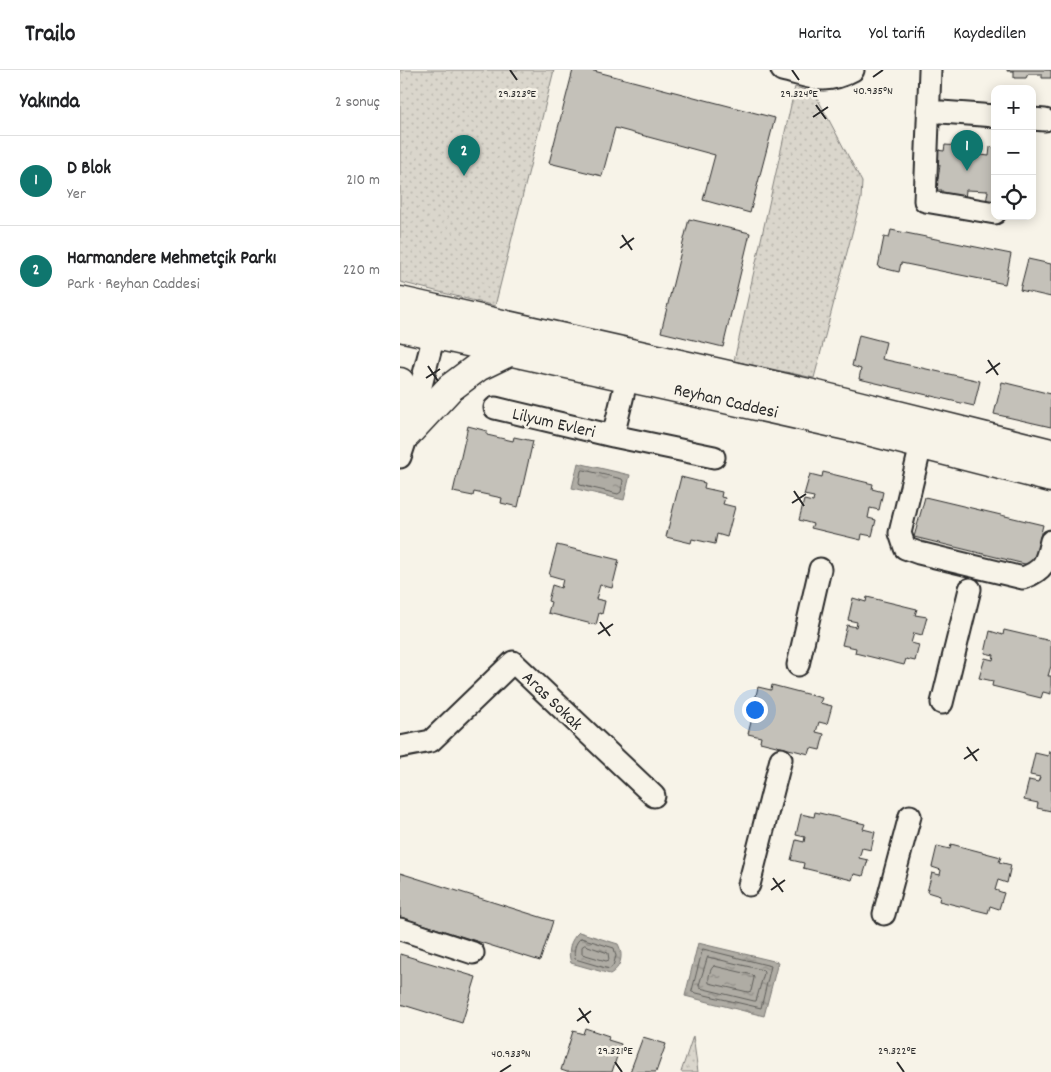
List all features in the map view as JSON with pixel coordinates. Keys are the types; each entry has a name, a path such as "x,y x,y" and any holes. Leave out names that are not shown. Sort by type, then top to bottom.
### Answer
{"main road":[{"name":"Reyhan Caddesi","path":"400,301 437,322 510,352 844,426 1051,478"},
{"name":"Reyhan Caddesi","path":"400,327 437,322 817,395 1051,453"},
{"path":"404,445 450,388 478,367 510,352"},
{"path":"400,382 404,397 404,445"}],"street":[{"path":"782,70 824,80 853,70"},
{"path":"930,70 925,201 991,212"},
{"path":"928,111 991,116"},
{"path":"404,445 437,322"},
{"name":"Lilyum Evleri","path":"613,436 627,378"},
{"name":"Lilyum Evleri","path":"495,408 613,436 714,457"},
{"path":"921,445 900,533 906,548 919,553 1024,578 1038,573 1046,559 1051,541"},
{"path":"798,665 820,569"},
{"path":"942,703 970,589"},
{"name":"Aras Sokak","path":"400,747 431,741 513,662 654,796"},
{"path":"749,886 781,759"},
{"path":"884,914 910,816"},
{"path":"400,929 473,953"}],"shaded area":[{"path":"400,70 554,70 495,306 400,282"},
{"path":"795,87 814,92 862,182 861,199 814,378 734,361"},
{"path":"693,1036 698,1072 681,1072"}],"water":[{"path":"578,463 630,475 624,500 572,488"},
{"path":"579,932 618,944 621,957 619,965 614,971 610,974 571,963 570,946"},
{"path":"698,943 778,962 764,1016 685,996"}],"building":[{"path":"573,70 590,70 775,118 750,213 703,200 715,155 615,128 602,176 549,163"},
{"path":"1007,70 1051,70 1051,78 1042,78 1042,74 1028,74 1026,78 1014,78 1014,71"},
{"path":"945,145 974,147 973,154 989,156 991,147 991,204 986,203 988,191 966,190 965,199 941,197 942,190 933,190 934,178 938,179 940,165 936,163 937,150 944,151"},
{"path":"689,219 750,233 723,347 661,332"},
{"path":"891,230 1011,254 1005,284 901,263 899,272 878,267 884,237 889,238"},
{"path":"1028,259 1051,264 1051,297 1020,290"},
{"path":"859,335 886,342 882,359 980,381 974,406 859,379 861,369 852,366"},
{"path":"1002,382 1051,394 1051,427 994,414"},
{"path":"468,426 487,431 487,435 513,441 514,437 533,441 518,507 501,503 502,498 474,492 473,496 453,492"},
{"path":"823,472 873,484 872,489 883,492 879,510 870,508 868,518 876,520 872,536 862,534 861,540 811,528 813,524 799,520 804,500 813,502 814,497 804,495 810,474 822,477"},
{"path":"681,477 705,483 704,488 722,492 721,497 725,498 723,504 735,507 727,537 717,534 715,544 692,539 691,543 666,537"},
{"path":"925,497 1043,525 1033,566 914,537"},
{"path":"557,545 619,560 612,588 600,585 596,599 605,601 602,614 599,613 596,625 548,613 551,602 548,601 552,585 561,588 563,579 549,575"},
{"path":"867,597 917,609 915,615 927,617 922,635 914,633 911,643 919,645 915,661 906,659 904,665 855,653 856,648 842,645 847,625 856,627 857,622 848,620 853,598 866,602"},
{"path":"1004,630 1051,641 1051,666 1048,676 1051,676 1051,694 1043,692 1041,698 992,686 993,681 979,678 985,658 993,660 994,655 985,653 990,631 1003,635"},
{"path":"772,685 822,698 820,703 832,706 827,724 819,722 816,732 824,734 820,750 811,748 809,754 760,742 761,737 748,734 753,714 761,716 762,711 753,709 758,687 771,690"},
{"path":"1049,751 1051,752 1051,811 1037,808 1038,803 1024,800 1029,780 1038,782 1040,777 1030,775 1035,753 1048,756"},
{"path":"815,812 865,824 863,829 875,832 871,850 862,848 859,858 868,860 863,876 854,874 852,880 803,868 804,863 791,860 796,840 804,842 805,837 796,835 801,814 814,817"},
{"path":"951,844 1001,857 999,862 1011,865 1007,883 998,880 995,890 1004,893 999,909 990,906 988,913 939,901 940,896 927,892 932,873 940,875 941,870 932,867 937,846 950,849"},
{"path":"400,873 553,921 540,961 400,917"},
{"path":"400,954 476,977 462,1023 400,1004"},
{"path":"585,1028 609,1036 608,1040 621,1044 612,1072 567,1072 561,1070 573,1031 583,1034"},
{"path":"643,1037 666,1044 656,1072 630,1072"}],"place":[{"name":"D Blok","path":"967,171"},
{"name":"Harmandere Mehmetçik Parkı","path":"464,176"}]}
